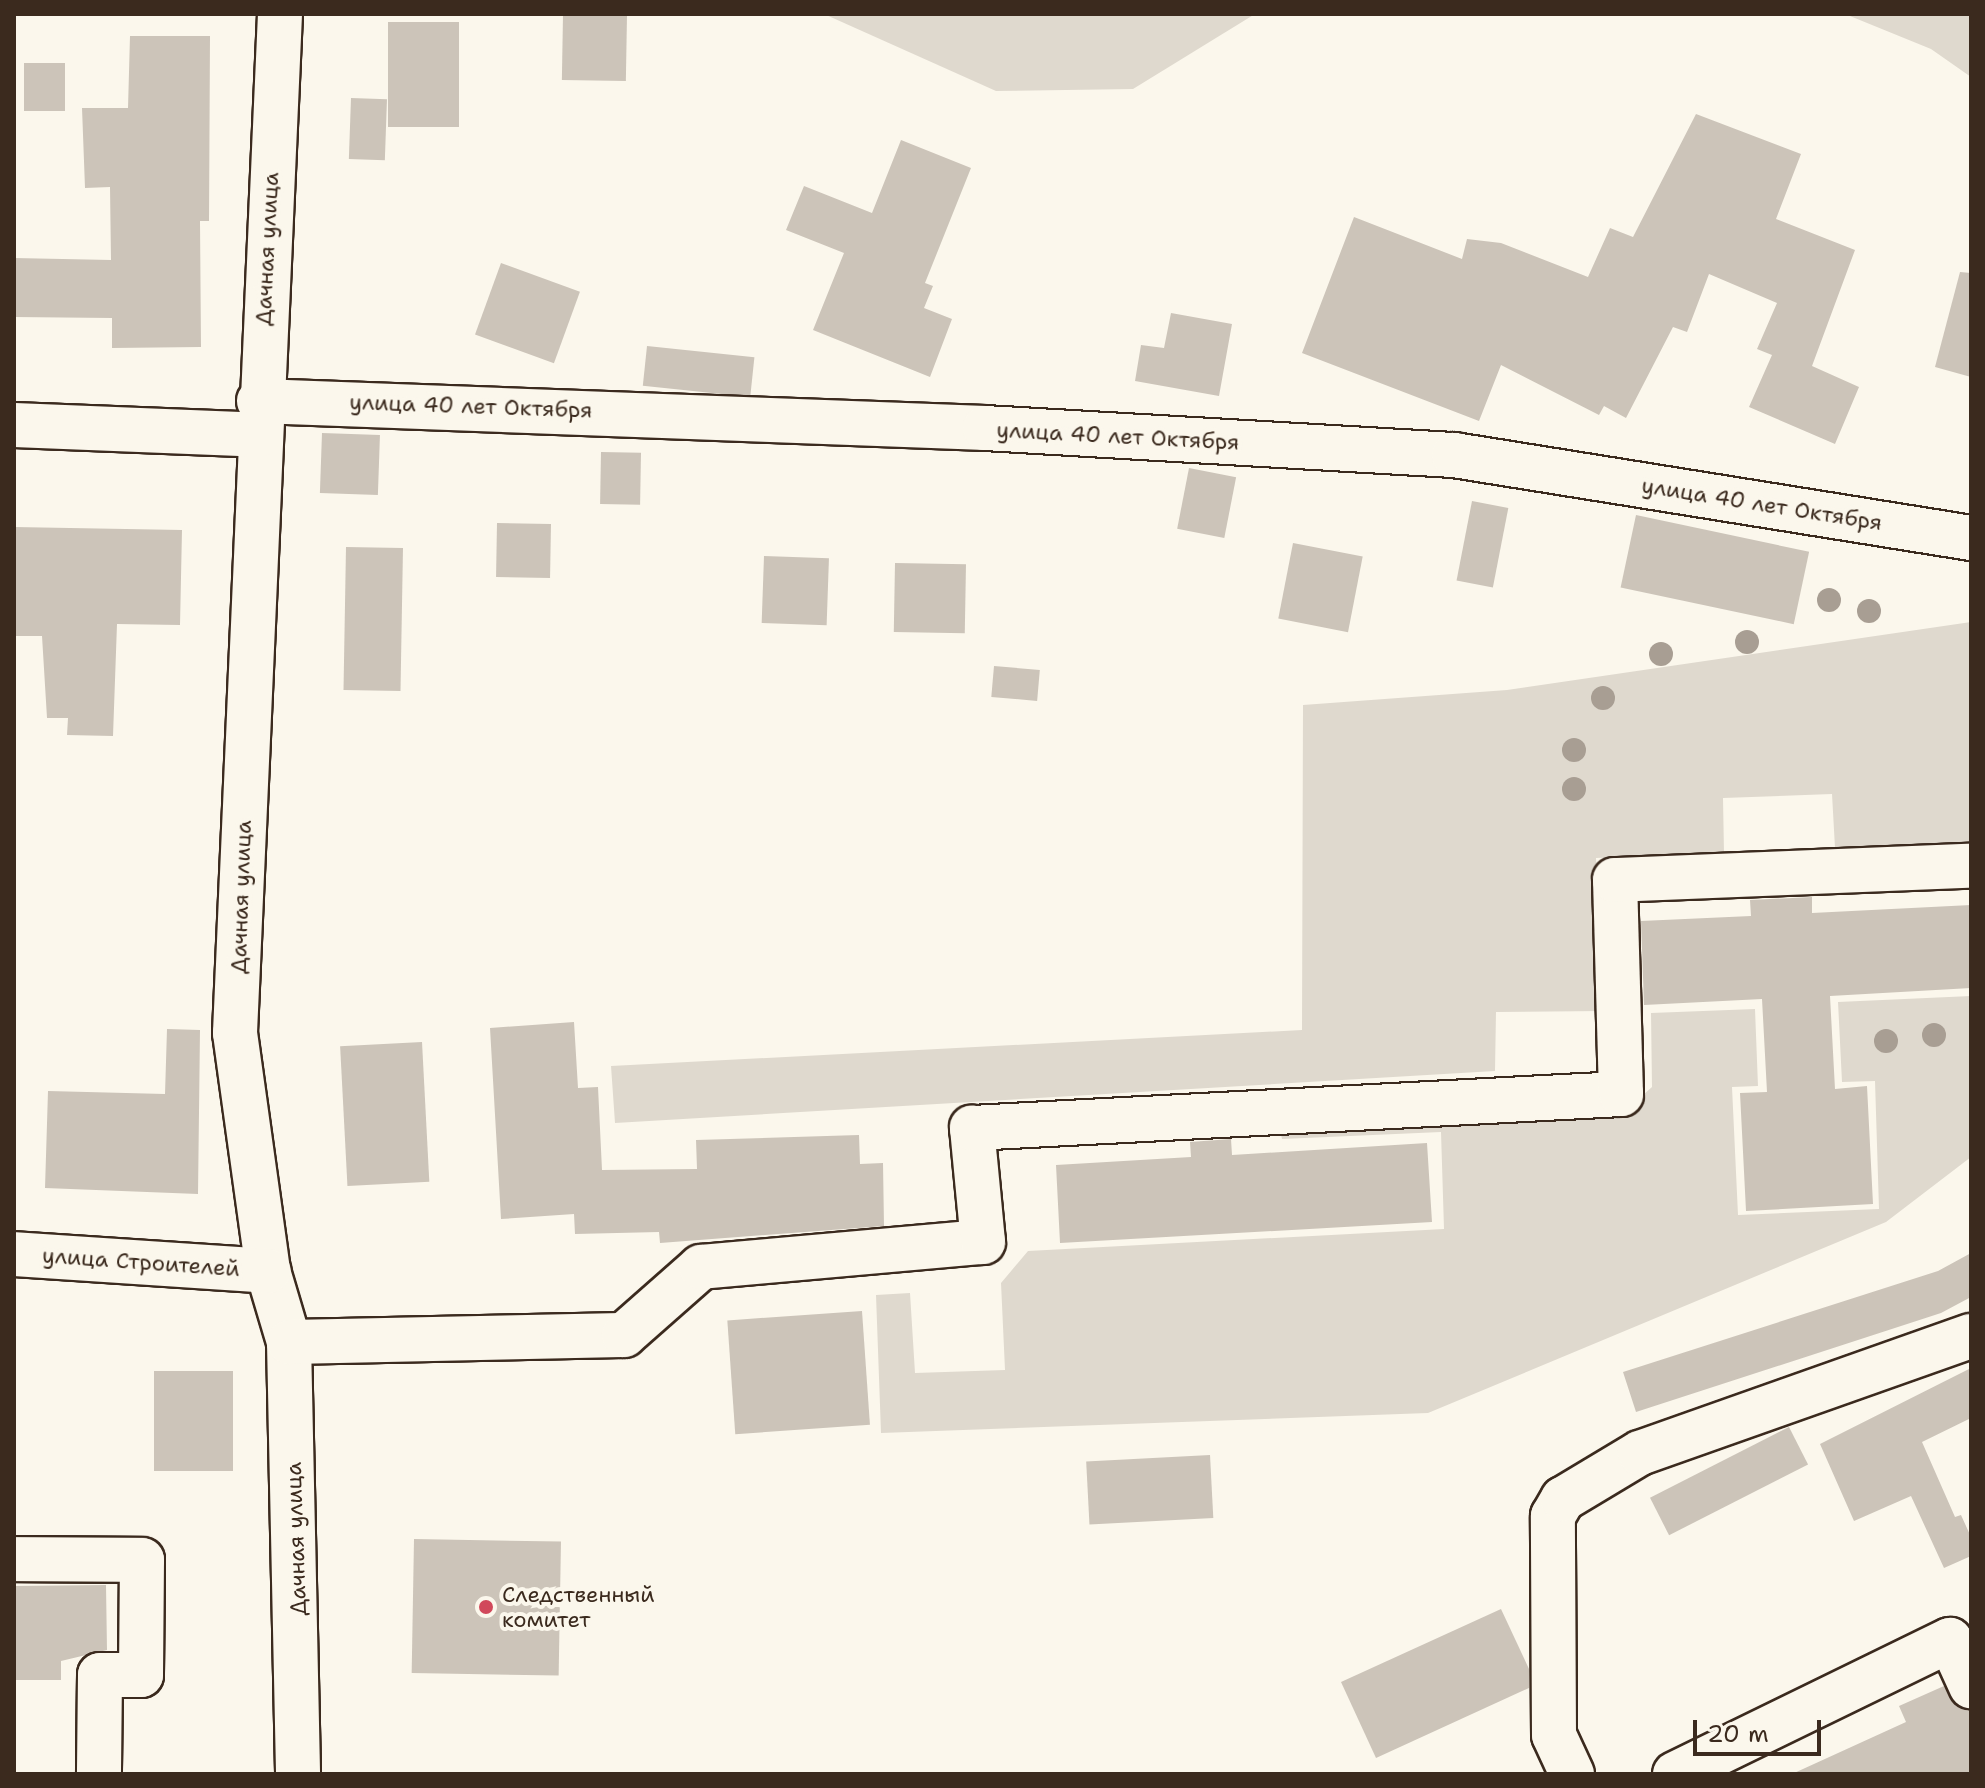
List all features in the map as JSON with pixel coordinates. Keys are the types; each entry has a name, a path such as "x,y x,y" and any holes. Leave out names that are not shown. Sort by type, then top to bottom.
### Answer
{"street":[{"name":"Дачная улица","path":"280,14 259,418 235,1033 268,1271 289,1342 298,1774"},
{"name":"улица 40 лет Октября","path":"14,425 259,418 969,427 1454,455 1971,538"},
{"path":"289,1342 624,1335 701,1267 983,1242 972,1128 1621,1094 1615,880 1971,866"},
{"name":"улица Строителей","path":"14,1254 268,1271"},
{"path":"1572,1774 1554,1735 1553,1516 1563,1499 1640,1453 1971,1336"},
{"path":"14,1559 142,1560 141,1675 100,1675 99,1774"},
{"path":"1675,1774 1950,1640 1971,1686"}],"shaded area":[{"path":"824,14 1255,14 1133,89 996,91"},
{"path":"1845,14 1971,14 1971,77 1931,49"},
{"path":"1971,622 1971,842 1835,848 1832,794 1723,798 1724,853 1596,858 1602,1011 1496,1012 1495,1071 615,1123 611,1066 1302,1030 1303,705 1507,690"},
{"path":"1971,996 1971,1157 1886,1222 1428,1413 881,1433 876,1295 910,1293 915,1373 1005,1370 1001,1283 1028,1251 1444,1229 1441,1132 1282,1139 1280,1130 1625,1111 1652,1087 1651,1013 1755,1009 1758,1086 1732,1087 1738,1215 1879,1209 1875,1081 1842,1082 1838,1002"}],"building":[{"path":"563,15 627,16 626,81 562,80"},
{"path":"388,22 459,22 459,127 388,127"},
{"path":"130,36 210,36 209,221 200,221 201,347 112,348 112,318 14,317 14,258 111,260 110,187 85,188 82,108 128,108"},
{"path":"24,63 65,63 65,111 24,111"},
{"path":"351,98 387,99 385,160 349,159"},
{"path":"1696,114 1801,154 1776,219 1855,250 1812,366 1859,387 1835,444 1749,407 1772,355 1757,349 1777,303 1709,274 1687,332 1673,327 1626,418 1604,406 1599,415 1501,365 1479,421 1302,353 1354,217 1462,259 1467,239 1501,243 1588,277 1610,228 1633,237"},
{"path":"901,140 971,168 925,283 933,286 924,308 952,319 930,377 813,330 844,253 786,230 804,186 872,213"},
{"path":"501,263 580,292 554,363 475,334"},
{"path":"1960,272 1971,273 1971,377 1935,367"},
{"path":"1171,313 1232,324 1219,396 1135,381 1141,345 1164,348"},
{"path":"647,346 754,357 750,397 643,386"},
{"path":"322,433 380,435 378,495 320,493"},
{"path":"601,452 641,453 640,505 600,504"},
{"path":"1189,468 1236,477 1224,538 1177,529"},
{"path":"1472,501 1508,508 1493,588 1457,581"},
{"path":"1636,515 1809,552 1794,624 1621,587"},
{"path":"497,523 551,524 550,578 496,577"},
{"path":"14,527 182,530 180,625 117,624 113,736 67,735 68,718 47,718 42,636 14,636"},
{"path":"1293,543 1363,557 1348,632 1278,619"},
{"path":"346,547 403,548 400,691 344,690"},
{"path":"764,556 829,558 827,625 762,623"},
{"path":"895,563 966,564 965,633 894,632"},
{"path":"994,666 1040,670 1037,701 991,697"},
{"path":"1812,897 1812,913 1971,905 1971,988 1830,996 1835,1089 1867,1086 1873,1204 1746,1211 1740,1093 1767,1092 1762,999 1644,1005 1641,921 1751,916 1750,900"},
{"path":"574,1022 578,1088 598,1087 602,1170 697,1169 696,1140 859,1135 860,1164 883,1163 884,1226 660,1243 659,1232 575,1234 574,1214 501,1219 490,1028"},
{"path":"167,1029 200,1030 198,1194 45,1188 48,1091 165,1094"},
{"path":"422,1042 429,1182 347,1186 340,1046"},
{"path":"1231,1139 1232,1155 1427,1143 1432,1222 1060,1243 1056,1165 1191,1157 1190,1142"},
{"path":"1971,1253 1971,1297 1941,1313 1636,1412 1623,1372 1938,1271"},
{"path":"862,1311 870,1425 735,1434 727,1320"},
{"path":"1971,1368 1971,1418 1922,1442 1955,1517 1961,1515 1971,1537 1971,1556 1944,1568 1911,1496 1854,1521 1820,1444"},
{"path":"154,1371 233,1371 233,1471 154,1471"},
{"path":"1789,1427 1808,1464 1669,1535 1650,1498"},
{"path":"1210,1455 1213,1518 1089,1524 1086,1461"},
{"name":"Следственный комитет","path":"414,1539 561,1542 559,1676 412,1673"},
{"path":"106,1585 107,1650 61,1661 61,1680 14,1680 14,1586"},
{"path":"1501,1609 1529,1669 1529,1688 1376,1758 1341,1682"},
{"path":"1944,1686 1956,1706 1971,1712 1971,1774 1792,1774 1906,1722 1899,1706"}],"place":[{"name":"Следственный комитет","path":"486,1607"}]}
